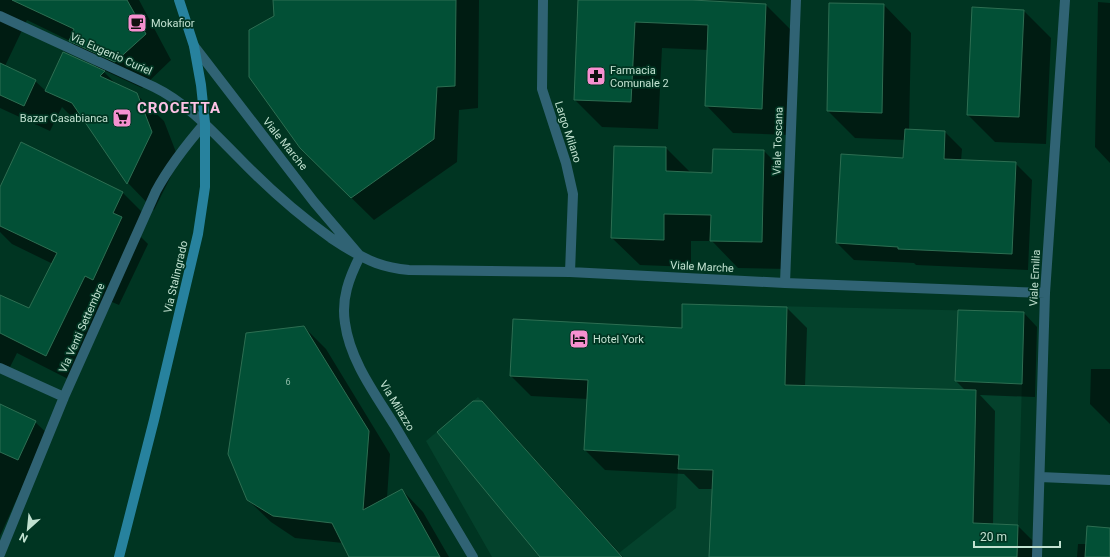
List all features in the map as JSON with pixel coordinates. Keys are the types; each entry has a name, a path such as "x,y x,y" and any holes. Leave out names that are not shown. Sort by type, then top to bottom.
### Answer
{"main road":[{"name":"Via Stalingrado","path":"119,557 154,420 198,234 205,187 205,123 201,85 194,46 179,0"}],"street":[{"name":"Largo Milano","path":"543,0 542,90 566,163 573,194 570,272"},
{"name":"Viale Toscana","path":"785,283 796,0"},
{"name":"Viale Emilia","path":"1037,557 1045,292 1065,0"},
{"name":"Via Eugenio Curiel","path":"0,16 154,87 179,102 205,123"},
{"name":"Viale Marche","path":"194,46 314,202 360,256"},
{"name":"Viale Marche","path":"205,123 259,178 297,213 327,235 360,256 388,267 409,270 570,272 785,283 1045,292"},
{"name":"Via Venti Settembre","path":"0,554 64,397 163,178 178,154 205,123"},
{"name":"Via Milazzo","path":"360,256 348,284 344,305 344,322 352,349 373,390 473,557"},
{"path":"0,368 64,397"},
{"path":"1040,477 1110,480"}],"shaded area":[{"path":"682,304 1024,312 1017,557 492,557 426,441 478,397 619,553 676,508"}],"building":[{"path":"12,0 127,0 146,34 115,62 69,41 74,29"},
{"path":"273,0 456,0 455,86 437,87 434,139 351,198 300,148 249,77 249,30 274,16"},
{"path":"578,0 692,0 766,4 762,109 705,106 708,25 635,22 631,102 574,100"},
{"path":"829,3 884,4 882,113 827,111"},
{"path":"972,7 1024,10 1019,117 967,115"},
{"path":"63,52 105,71 100,76 137,93 152,132 127,184 72,103 45,91"},
{"path":"0,63 36,80 24,106 0,95"},
{"path":"905,129 945,131 944,159 1016,162 1012,254 898,249 898,247 836,243 841,154 903,158"},
{"path":"21,142 123,192 113,213 122,217 93,280 85,276 46,356 0,333 0,295 29,308 57,253 0,226 0,187"},
{"path":"614,146 666,147 666,171 712,173 713,149 764,150 762,242 710,241 711,215 664,214 664,240 611,238"},
{"path":"682,304 787,307 785,385 976,390 973,523 1018,525 1017,557 709,557 713,470 678,469 679,455 584,450 588,380 510,376 513,319 682,328"},
{"path":"958,310 1024,312 1022,384 955,381"},
{"path":"304,326 369,431 363,510 402,489 440,557 349,557 332,523 273,516 247,500 228,454 246,333"},
{"path":"473,401 482,401 622,557 540,557 437,432"},
{"path":"0,404 36,421 18,460 0,452"},
{"path":"1087,526 1110,528 1110,557 1085,557"}],"place":[{"name":"Mokafior","path":"137,23"},
{"name":"Farmacia Comunale 2","path":"596,76"},
{"name":"Bazar Casabianca","path":"122,118"},
{"name":"Hotel York","path":"579,339"}],"district":[{"name":"CROCETTA","path":"179,108"}]}
